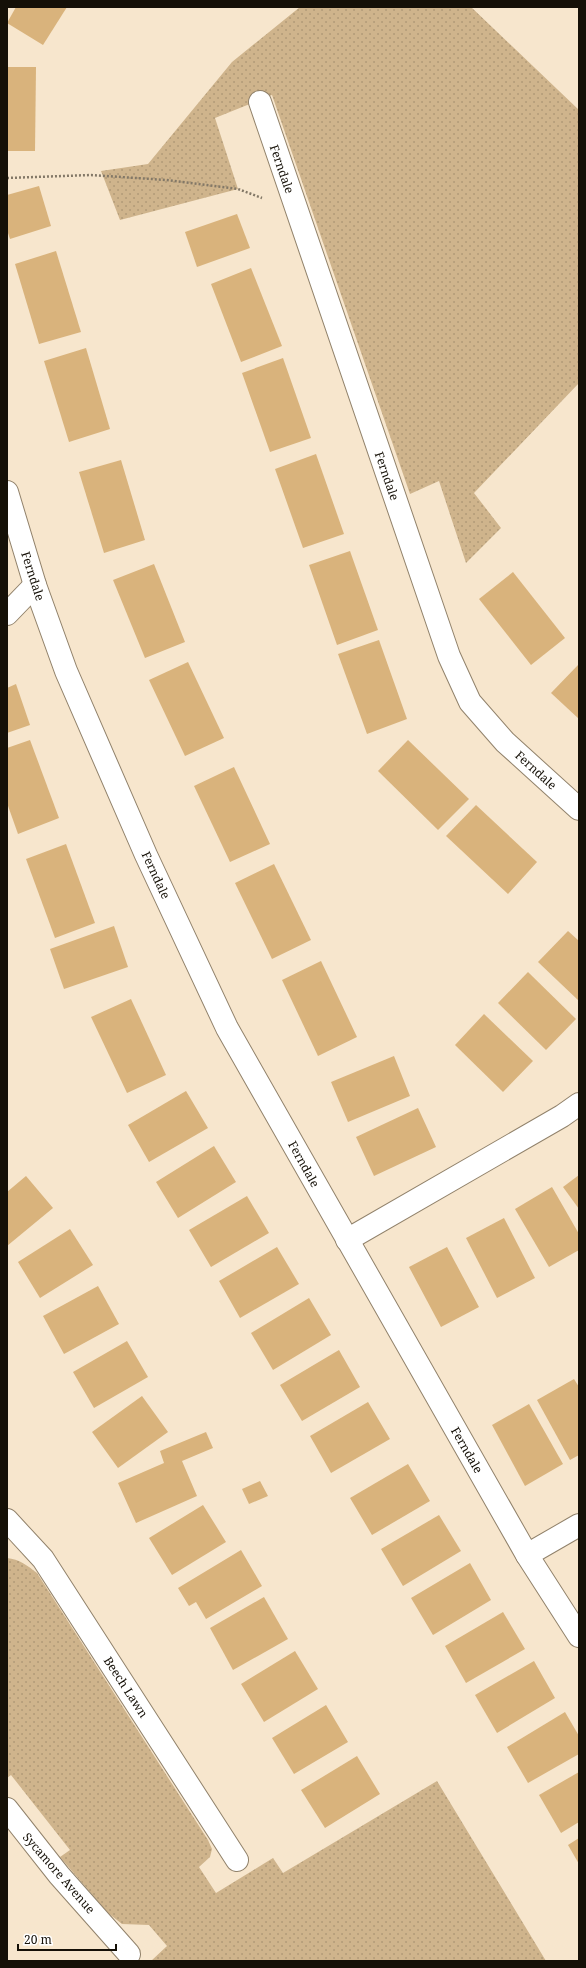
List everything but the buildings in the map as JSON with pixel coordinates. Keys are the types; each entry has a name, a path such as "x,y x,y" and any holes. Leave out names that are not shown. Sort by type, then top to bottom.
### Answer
{"street":[{"name":"Ferndale","path":"260,102 449,656 470,702 505,742 579,810"},
{"name":"Ferndale","path":"7,492 35,585 66,671 146,855 227,1028 527,1555 579,1636"},
{"path":"7,614 35,585"},
{"path":"347,1240 562,1116 579,1104"},
{"name":"Beech Lawn","path":"7,1520 43,1559 237,1860"},
{"path":"527,1555 579,1525"},
{"name":"Sycamore Avenue","path":"7,1809 59,1875 130,1954"}],"path":[{"path":"7,178 91,175 166,180 231,188 270,200 298,215"}],"shaded area":[{"path":"300,7 471,7 579,110 579,383 474,493 501,528 466,563 439,481 410,494 272,95 215,118 238,189 120,220 101,171 148,164 232,62"},
{"path":"7,1558 27,1565 37,1573 208,1840 212,1849 210,1857 199,1867 216,1893 273,1858 283,1873 437,1781 546,1961 151,1961 167,1946 149,1925 122,1924 108,1913 60,1857 70,1850 11,1775 7,1778"}]}
